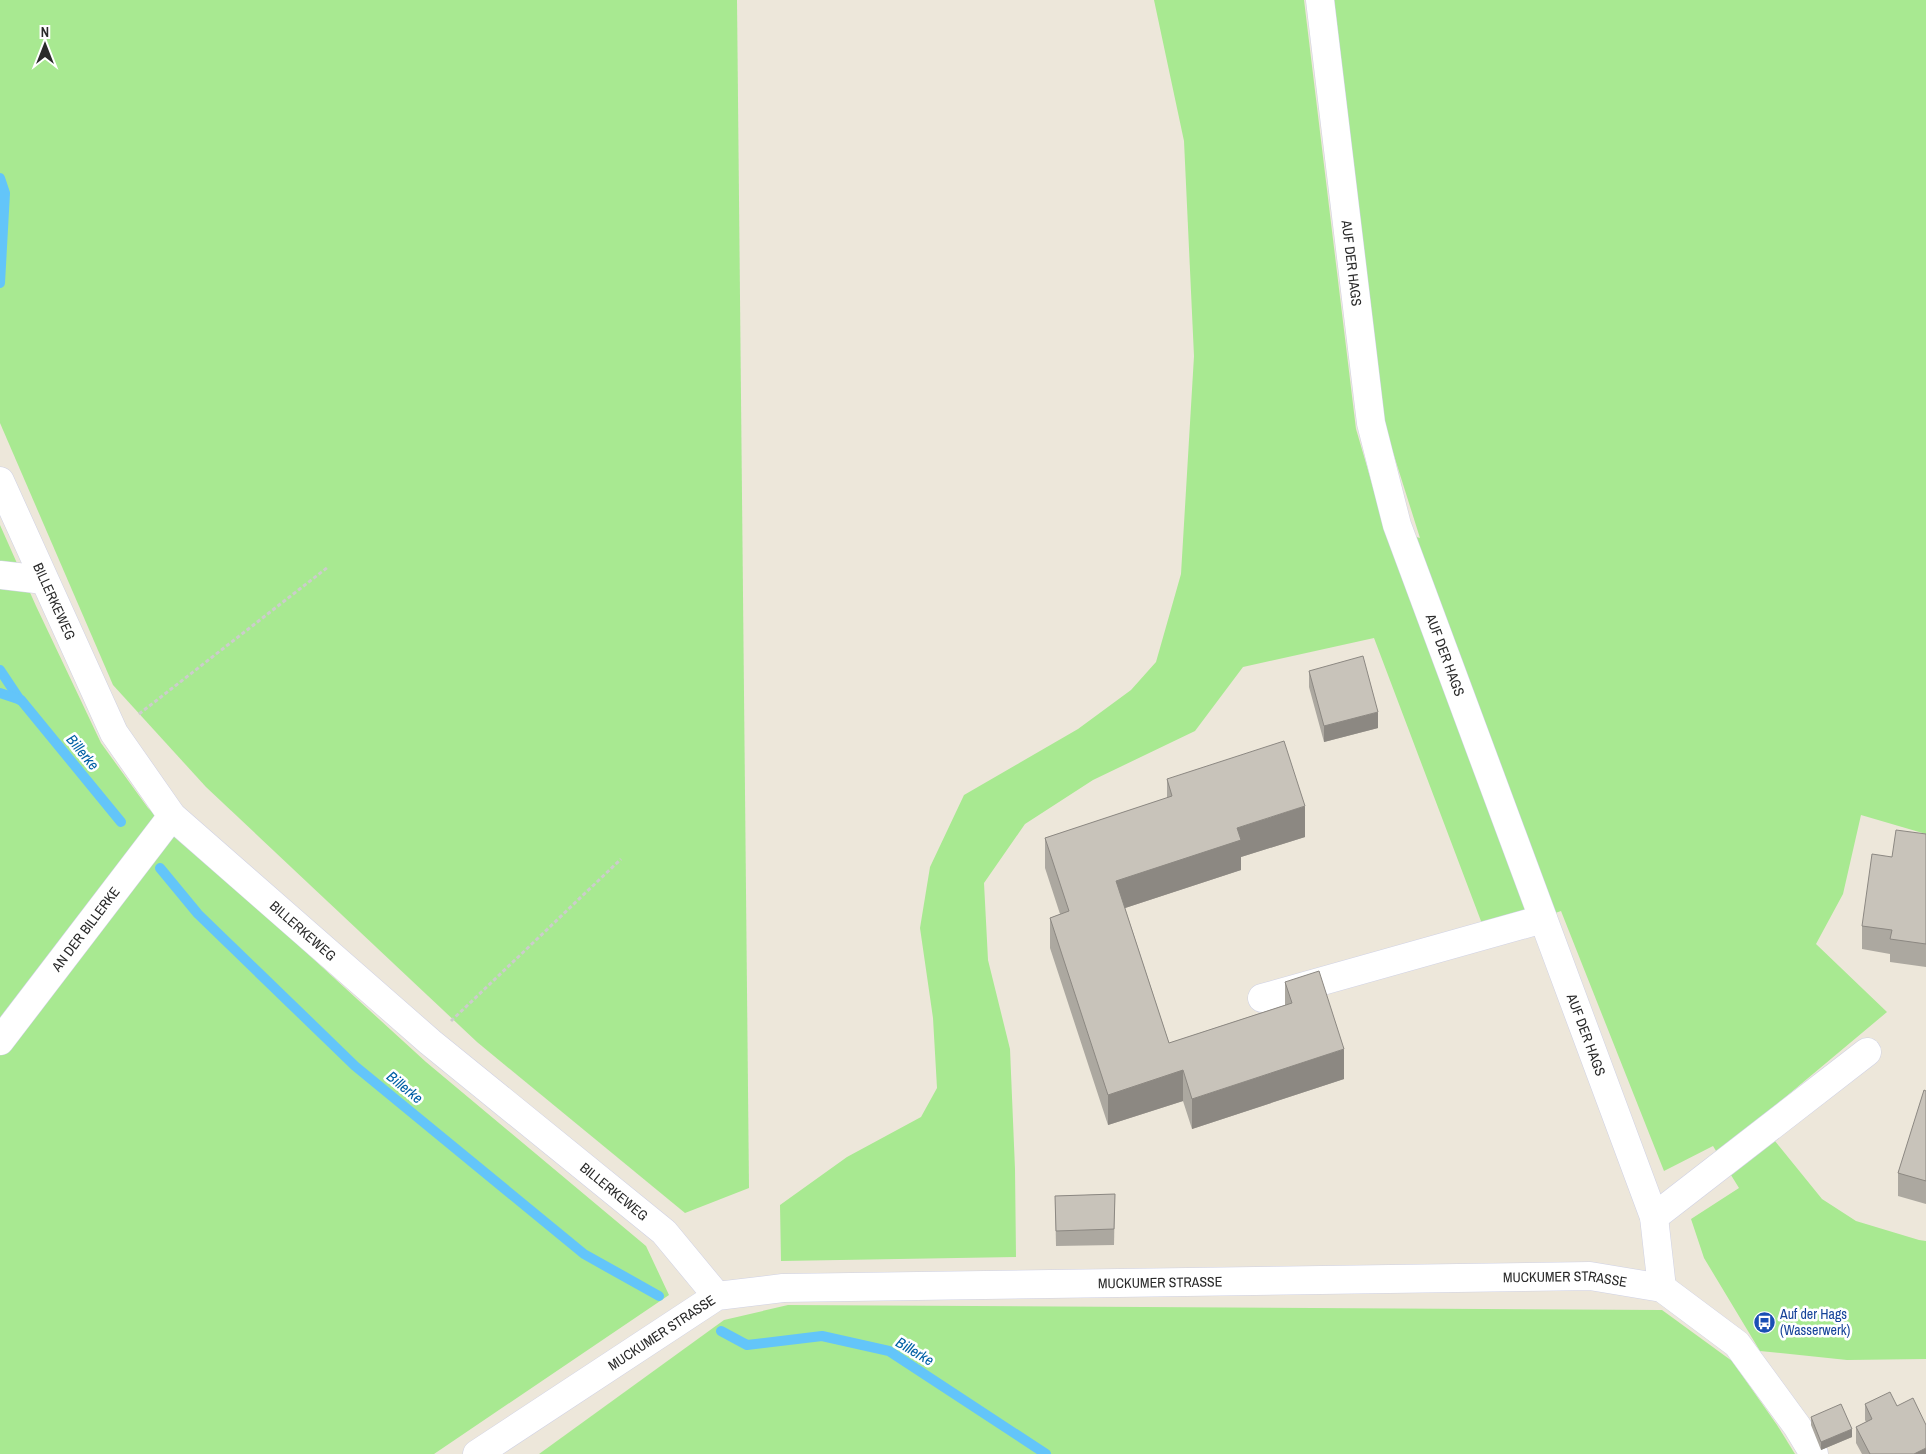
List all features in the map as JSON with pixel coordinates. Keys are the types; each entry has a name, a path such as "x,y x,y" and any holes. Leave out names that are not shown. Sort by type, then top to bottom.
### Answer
{"street":[{"name":"AUF DER HAGS","path":"1320,0 1371,423 1397,525 1654,1217 1662,1288"},
{"name":"BILLERKEWEG","path":"0,480 114,733 172,816 430,1042 664,1232 718,1296"},
{"path":"0,575 44,580"},
{"name":"AN DER BILLERKE","path":"0,1040 172,816"},
{"path":"1262,998 1543,919"},
{"path":"1654,1217 1867,1052"},
{"name":"MUCKUMER STRASSE","path":"476,1454 718,1296 783,1288 1590,1276 1662,1288 1737,1344 1797,1426 1814,1454"}],"path":[{"path":"114,733 328,568"},
{"path":"430,1042 621,859"}],"green space":[{"path":"0,0 737,0 749,1188 685,1213 477,1042 206,787 113,685 0,423"},
{"path":"1154,0 1304,0 1356,429 1385,528 1420,538 1385,427 1334,0 1926,0 1926,834 1861,815 1843,894 1816,944 1887,1012 1758,1120 1822,1199 1856,1221 1926,1241 1926,1359 1847,1360 1760,1351 1704,1258 1691,1219 1739,1188 1713,1146 1664,1171 1561,911 1487,937 1374,638 1243,667 1195,731 1093,780 1025,824 984,883 988,960 1010,1049 1015,1169 1016,1257 781,1261 780,1205 847,1157 921,1117 937,1088 933,1018 920,928 930,867 964,795 1078,729 1131,690 1156,662 1181,574 1194,356 1184,141"},
{"path":"0,525 101,743 148,808 426,1062 646,1246 669,1295 434,1454 0,1454"},
{"path":"788,1305 1662,1310 1732,1361 1795,1454 539,1454 724,1320"}],"building":[{"path":"1363,656 1378,712 1324,726 1309,671"},
{"path":"1284,741 1305,806 1237,828 1241,840 1116,881 1169,1043 1292,1003 1285,982 1319,971 1344,1049 1192,1099 1183,1070 1108,1095 1050,918 1069,911 1045,838 1172,796 1167,779"},
{"path":"1896,830 1926,834 1926,944 1890,939 1892,930 1862,926 1872,854 1892,857"},
{"path":"1924,1090 1926,1091 1926,1181 1898,1173"},
{"path":"1115,1194 1114,1229 1056,1231 1055,1196"},
{"path":"1890,1392 1897,1406 1913,1398 1926,1425 1926,1448 1914,1454 1870,1454 1856,1427 1872,1419 1865,1404"},
{"path":"1841,1404 1852,1429 1821,1442 1811,1417"}],"waterway":[{"name":"Billerke","path":"0,178 5,193 0,283"},
{"name":"Billerke","path":"0,670 20,700"},
{"name":"Billerke","path":"0,693 21,700 121,822"},
{"name":"Billerke","path":"160,868 198,914 355,1066 584,1254 659,1296"},
{"name":"Billerke","path":"721,1331 747,1345 822,1336 889,1351 1046,1454"}],"place":[{"name":"Auf der Hags (Wasserwerk)","path":"1764,1322"}]}
